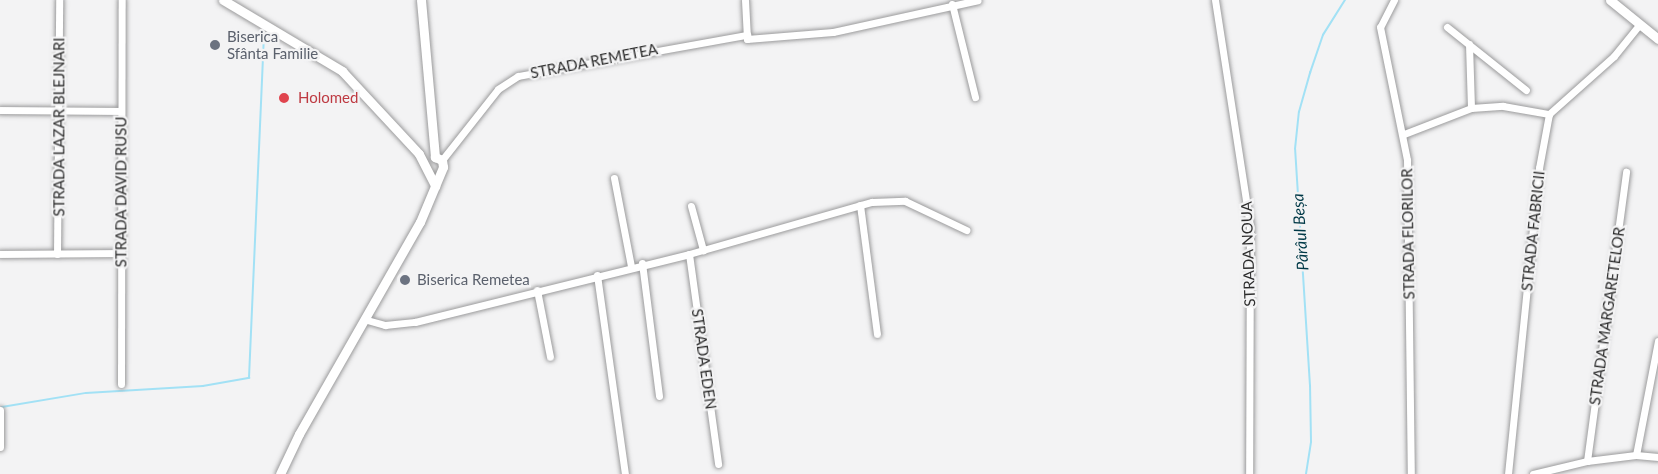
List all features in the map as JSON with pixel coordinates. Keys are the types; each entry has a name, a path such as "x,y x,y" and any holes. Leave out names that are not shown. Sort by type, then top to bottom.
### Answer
{"street":[{"name":"STRADA LAZAR BLEJNARI","path":"57,254 59,0"},
{"name":"STRADA DAVID RUSU","path":"121,384 122,0"},
{"path":"224,0 332,64 419,154 434,163"},
{"path":"421,0 434,163"},
{"path":"745,0 747,35"},
{"name":"STRADA REMETEA","path":"280,474 299,434 367,320 436,188 434,163 498,89 518,76 747,35 747,39 833,32 948,3 978,0"},
{"name":"STRADA NOUA","path":"1215,0 1250,227 1249,474"},
{"name":"STRADA FLORILOR","path":"1394,0 1380,27 1404,134 1408,182 1411,474"},
{"path":"1610,0 1658,39"},
{"path":"948,3 975,97"},
{"path":"1404,134 1471,108 1503,106 1549,114 1614,56 1638,25"},
{"path":"1447,27 1526,90"},
{"path":"1469,45 1471,108"},
{"path":"0,110 121,111"},
{"name":"STRADA FABRICII","path":"1508,474 1539,168 1549,114"},
{"name":"STRADA MARGARETELOR","path":"1587,461 1626,172"},
{"path":"614,178 631,266"},
{"path":"367,320 385,325 415,322 642,263 689,254 860,205 893,199 905,201 966,230"},
{"path":"860,205 877,334"},
{"path":"691,206 703,250"},
{"path":"0,254 120,253"},
{"name":"STRADA EDEN","path":"689,254 718,464"},
{"path":"642,263 659,396"},
{"path":"597,275 625,474"},
{"path":"537,290 550,357"},
{"path":"1636,455 1658,341"},
{"path":"0,410 0,447"},
{"path":"1533,474 1587,461 1636,455 1658,457"}],"waterway":[{"name":"Pârâul Beșa","path":"1306,474 1311,442 1310,386 1295,149 1299,112 1310,73 1323,35 1345,0"},
{"path":"2,407 86,393 203,386 249,378 264,32"}],"place":[{"name":"Biserica Sfânta Familie","path":"215,45"},
{"name":"Holomed","path":"284,98"},
{"name":"Biserica Remetea","path":"405,280"}]}
